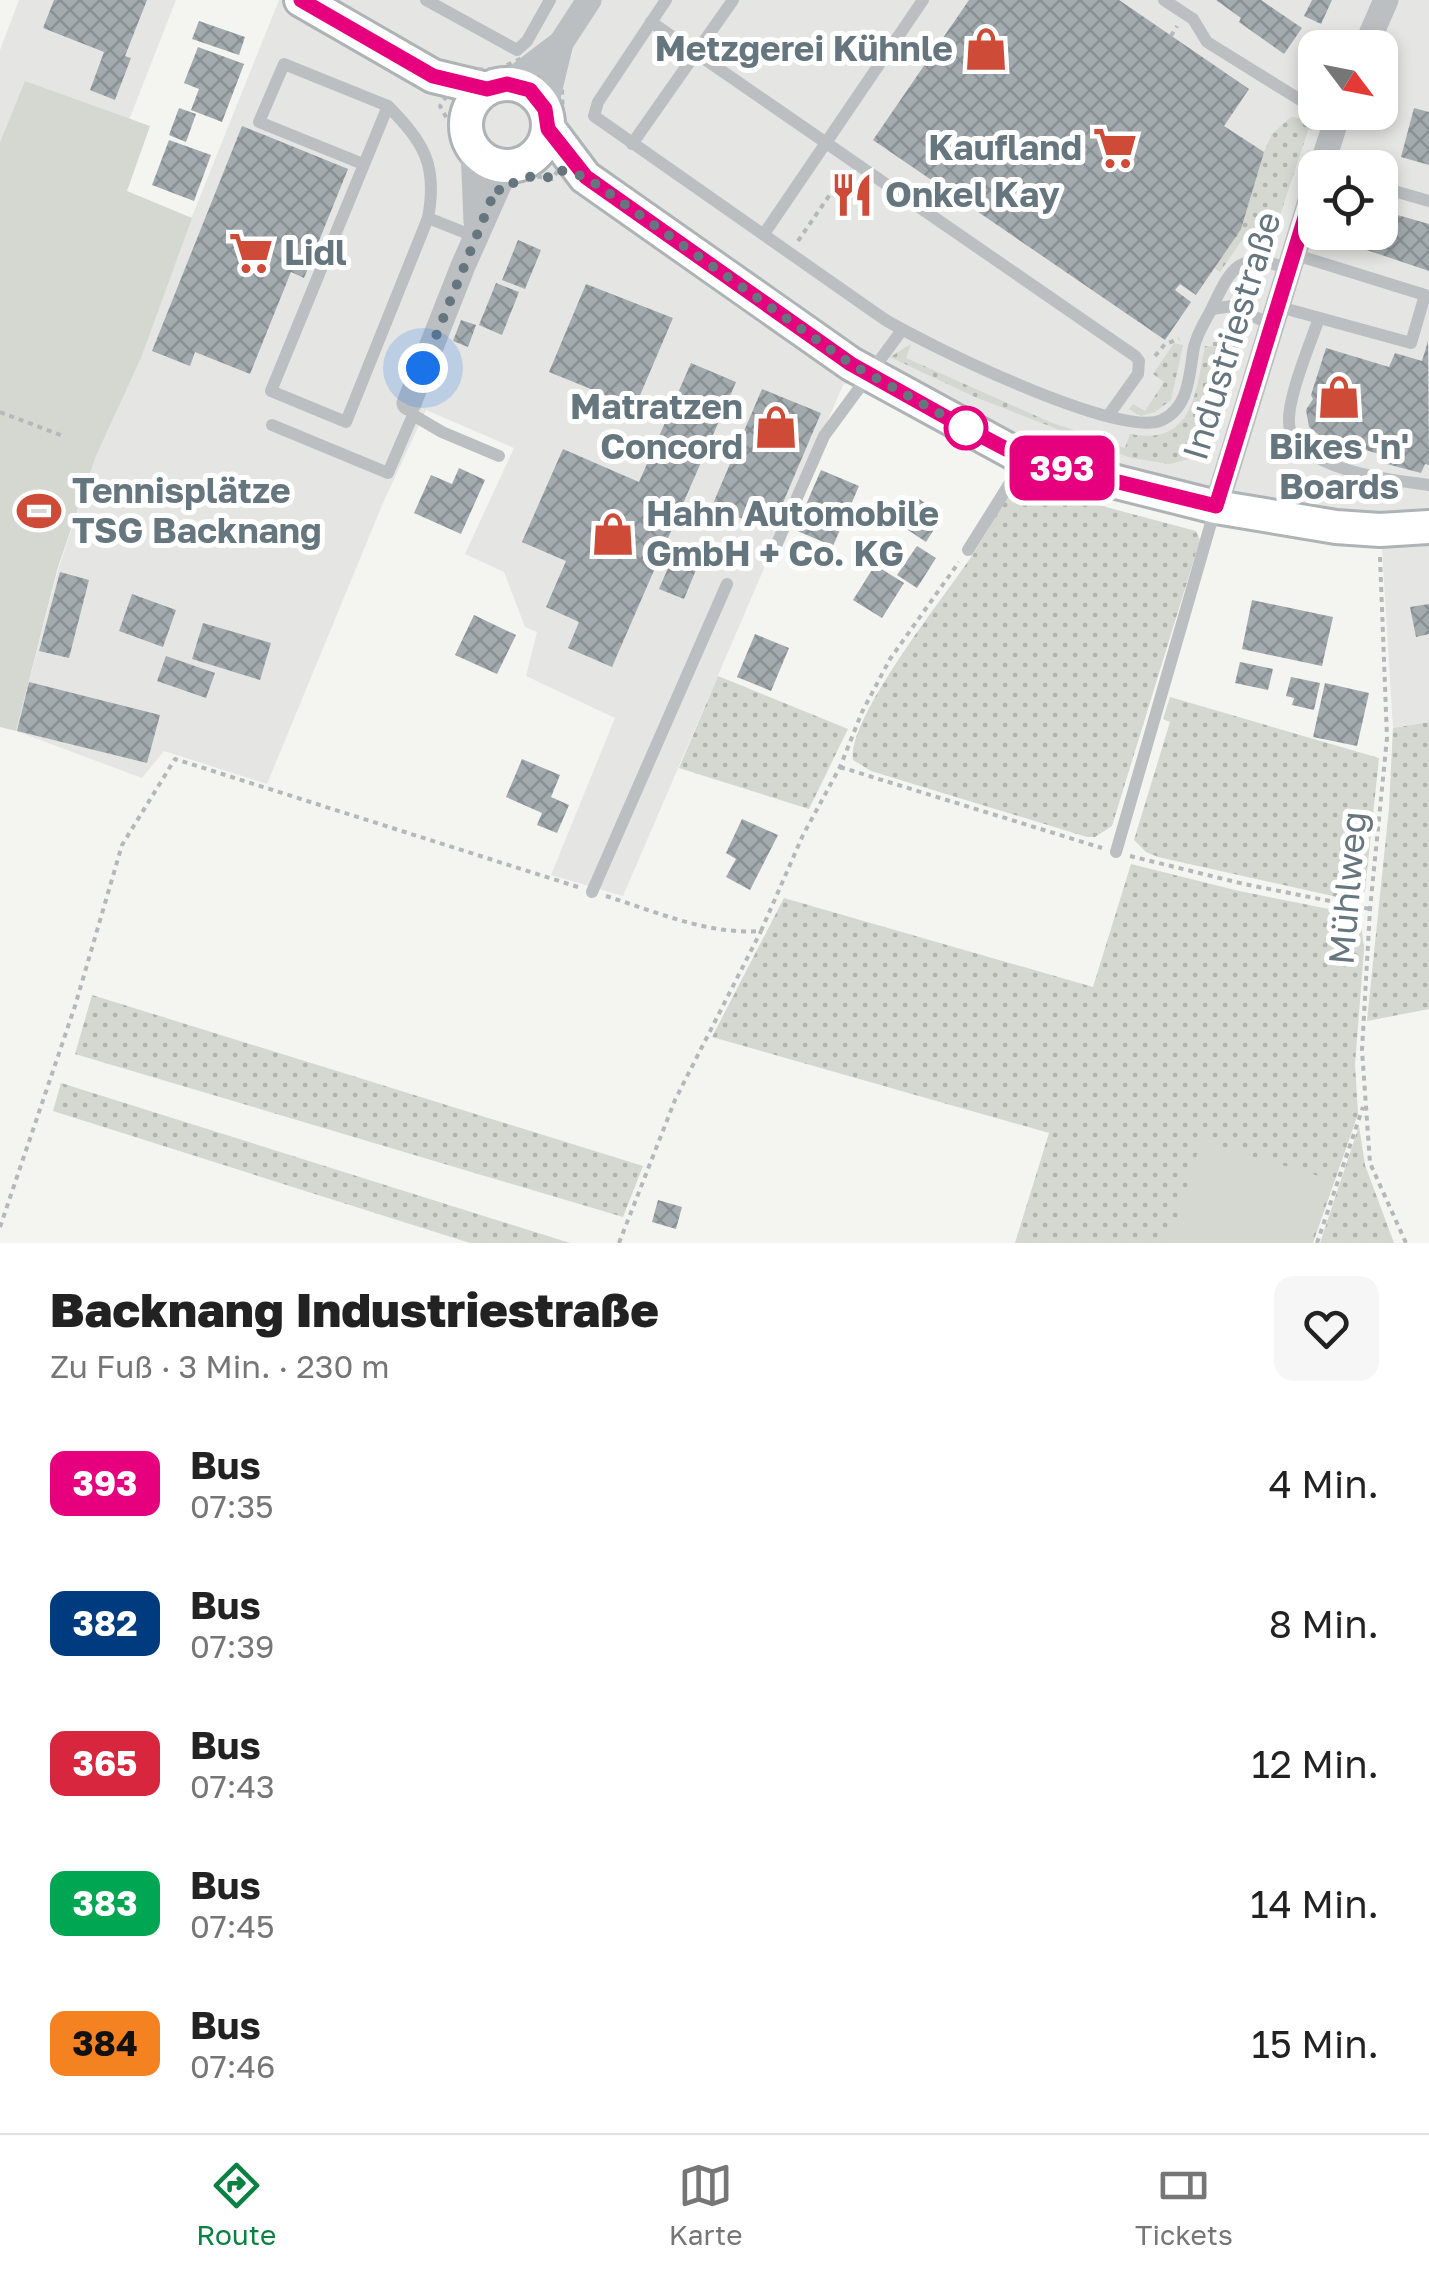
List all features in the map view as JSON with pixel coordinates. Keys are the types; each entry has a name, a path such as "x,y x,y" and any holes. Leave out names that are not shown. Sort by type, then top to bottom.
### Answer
{"street":[{"path":"302,0 467,100 501,175"},
{"path":"411,408 501,175 542,148 545,95 561,43 589,0"},
{"path":"1372,30 1386,0"},
{"path":"467,100 530,90 545,95"},
{"path":"545,95 571,167 870,374 1025,459 1216,506 1336,526 1380,530 1429,526"},
{"path":"501,175 571,167"},
{"name":"Industriestraße","path":"1216,506 1298,237"}],"lane":[{"path":"426,0 517,50 522,48 550,0"},
{"path":"666,0 594,110 594,116 902,330 1008,380 1108,416 1154,424 1176,412 1186,388 1195,341 1220,287 1239,264 1253,260 1290,262 1425,295 1410,343 1319,318 1273,315 1232,306 1212,308"},
{"path":"632,144 733,0"},
{"path":"764,234 923,0"},
{"path":"1164,0 1192,19 1208,42 1298,96"},
{"path":"652,22 1140,361 1138,374 1108,416"},
{"path":"363,164 259,122 284,64 388,106 421,144 432,170 428,218 346,422 270,391 388,106"},
{"path":"1398,192 1429,201"},
{"path":"428,218 476,237"},
{"path":"1319,318 1290,408 1290,428 1300,444 1330,464 1348,470 1429,485"},
{"path":"772,555 824,436 902,330"},
{"path":"272,425 388,473 411,408 442,432 499,456"},
{"path":"968,550 1025,459"},
{"path":"1116,852 1216,506"},
{"path":"592,892 727,584"}],"path":[{"path":"525,58 545,95 562,89 563,118 576,146 571,167 552,178 538,175 514,182 502,192 501,175 469,184 454,132 440,106 467,100 464,70 498,70 525,58"},
{"path":"790,252 852,162"},
{"path":"0,412 63,436"},
{"name":"Mühlweg","path":"1380,530 1387,738 1370,909 1362,1050 1370,1163 1406,1243"},
{"path":"619,1243 675,1100 762,931 862,712 890,659 968,550"},
{"path":"0,1226 74,1006 122,845 175,760 712,929 733,933 762,931"},
{"path":"840,766 1116,852 1244,884 1370,909"},
{"path":"1318,1243 1364,1102"}],"shaded area":[{"path":"19,0 176,0 129,120 25,81 0,142 0,50"},
{"path":"279,0 1429,0 1429,722 1393,728 1380,517 1230,496 1030,441 881,366 843,385 623,896 551,875 615,718 526,676 537,632 525,627 504,572 465,554 514,448 426,410 383,503 267,784 164,751 142,778 16,731 59,567 96,456 141,358 183,239"},
{"path":"25,81 150,126 127,191 192,218 141,358 96,456 58,567 16,731 0,727 0,142"},
{"path":"1291,117 1298,118 1298,130 1308,130 1302,150 1298,150 1298,161 1273,236 1261,242 1242,240 1220,272 1214,268 1272,134"},
{"path":"1174,343 1183,345 1171,400 1155,412 1141,416 1129,409 1133,404 1145,411 1164,382 1153,374"},
{"path":"911,344 906,358 1050,422 1125,448 1130,434 1151,436 1167,432 1179,423 1194,397 1205,346 1238,348 1203,445 1192,458 1170,464 1131,458 975,397 890,357"},
{"path":"1018,477 1072,498 1196,531 1200,540 1112,826 1095,837 871,771 853,760 855,741 881,688 971,557"},
{"path":"718,676 848,729 809,809 679,768"},
{"path":"1170,697 1379,758 1365,891 1346,899 1146,852 1134,840 1170,722 1163,719"},
{"path":"1429,722 1429,1009 1367,1021 1389,808 1393,728"},
{"path":"1131,864 1344,912 1361,921 1364,950 1355,1064 1358,1114 1313,1243 1015,1243 1049,1133 712,1037 784,898 1093,987"},
{"path":"92,995 643,1166 623,1217 75,1054"},
{"path":"61,1083 570,1243 470,1243 53,1111"},
{"path":"1359,1126 1365,1165 1394,1243 1320,1243"},
{"path":"1201,1141 1332,1180 1311,1243 1170,1243"}],"building":[{"path":"54,0 147,0 125,56 131,58 115,100 90,90 104,52 43,28"},
{"path":"969,0 1119,0 1249,89 1224,126 1264,152 1241,229 1196,295 1180,284 1175,290 1191,302 1165,340 873,140"},
{"path":"1216,0 1261,0 1302,28 1284,54 1239,22 1241,18"},
{"path":"1312,0 1332,0 1321,24 1304,16"},
{"path":"199,21 245,37 239,55 192,39"},
{"path":"198,47 244,64 222,122 191,110 199,89 184,83"},
{"path":"179,108 196,114 186,142 169,135"},
{"path":"1414,108 1429,112 1429,165 1401,157"},
{"path":"242,126 348,169 304,278 291,272 250,374 195,352 190,366 152,351"},
{"path":"169,140 211,155 194,201 152,185"},
{"path":"1398,215 1429,224 1429,271 1367,250 1398,250"},
{"path":"518,240 541,250 525,289 502,280"},
{"path":"496,283 519,292 502,335 479,325"},
{"path":"586,284 673,318 635,407 549,372"},
{"path":"461,320 476,325 468,347 453,341"},
{"path":"1428,341 1429,465 1425,464 1421,473 1383,463 1379,454 1336,441 1333,435 1319,435 1309,427 1306,410 1313,399 1326,348 1389,367 1395,353 1422,361"},
{"path":"691,363 736,382 612,667 568,648 579,622 546,607 566,561 522,542 563,449 639,482"},
{"path":"762,389 821,413 771,531 712,506"},
{"path":"459,468 485,480 461,534 414,513 431,475 452,484"},
{"path":"821,470 859,486 833,546 795,530"},
{"path":"919,499 943,515 926,542 902,526"},
{"path":"917,546 936,558 917,588 897,575"},
{"path":"674,554 698,565 684,599 659,589"},
{"path":"875,565 904,583 882,618 853,600"},
{"path":"60,572 89,580 69,658 39,651"},
{"path":"132,594 176,610 163,647 119,631"},
{"path":"1252,600 1333,617 1322,666 1242,649"},
{"path":"1429,604 1429,634 1416,637 1410,607"},
{"path":"474,615 516,635 497,674 455,655"},
{"path":"203,623 271,643 260,680 192,659"},
{"path":"755,634 789,648 771,691 737,677"},
{"path":"166,656 215,673 206,698 157,681"},
{"path":"1240,662 1273,669 1268,690 1235,683"},
{"path":"1291,677 1320,683 1314,710 1292,705 1294,698 1286,696"},
{"path":"29,682 160,715 147,763 17,731"},
{"path":"1325,683 1369,693 1357,746 1313,737"},
{"path":"522,759 560,775 551,797 569,805 557,833 537,825 542,813 506,797"},
{"path":"742,819 778,835 750,890 726,877 736,859 726,853"},
{"path":"658,1200 682,1207 676,1229 652,1222"}],"bus line":[{"name":"393","path":"301,0 433,76 487,89 507,84 530,90 545,109 548,129 586,177 851,364 1025,459 1108,481 1216,506 1298,238"}],"place":[{"name":"Metzgerei Kühnle","path":"986,49"},
{"name":"Kaufland","path":"1115,148"},
{"name":"Onkel Kay","path":"852,195"},
{"name":"Lidl","path":"251,253"},
{"name":"Bikes 'n' Boards","path":"1339,397"},
{"name":"Matratzen Concord","path":"776,427"},
{"name":"Tennisplätze TSG Backnang","path":"39,511"},
{"name":"Hahn Automobile GmbH + Co. KG","path":"613,534"}],"route":[{"path":"423,368 496,188 502,192 514,182 538,175 552,178 559,170 586,177 851,364 966,428"}]}
